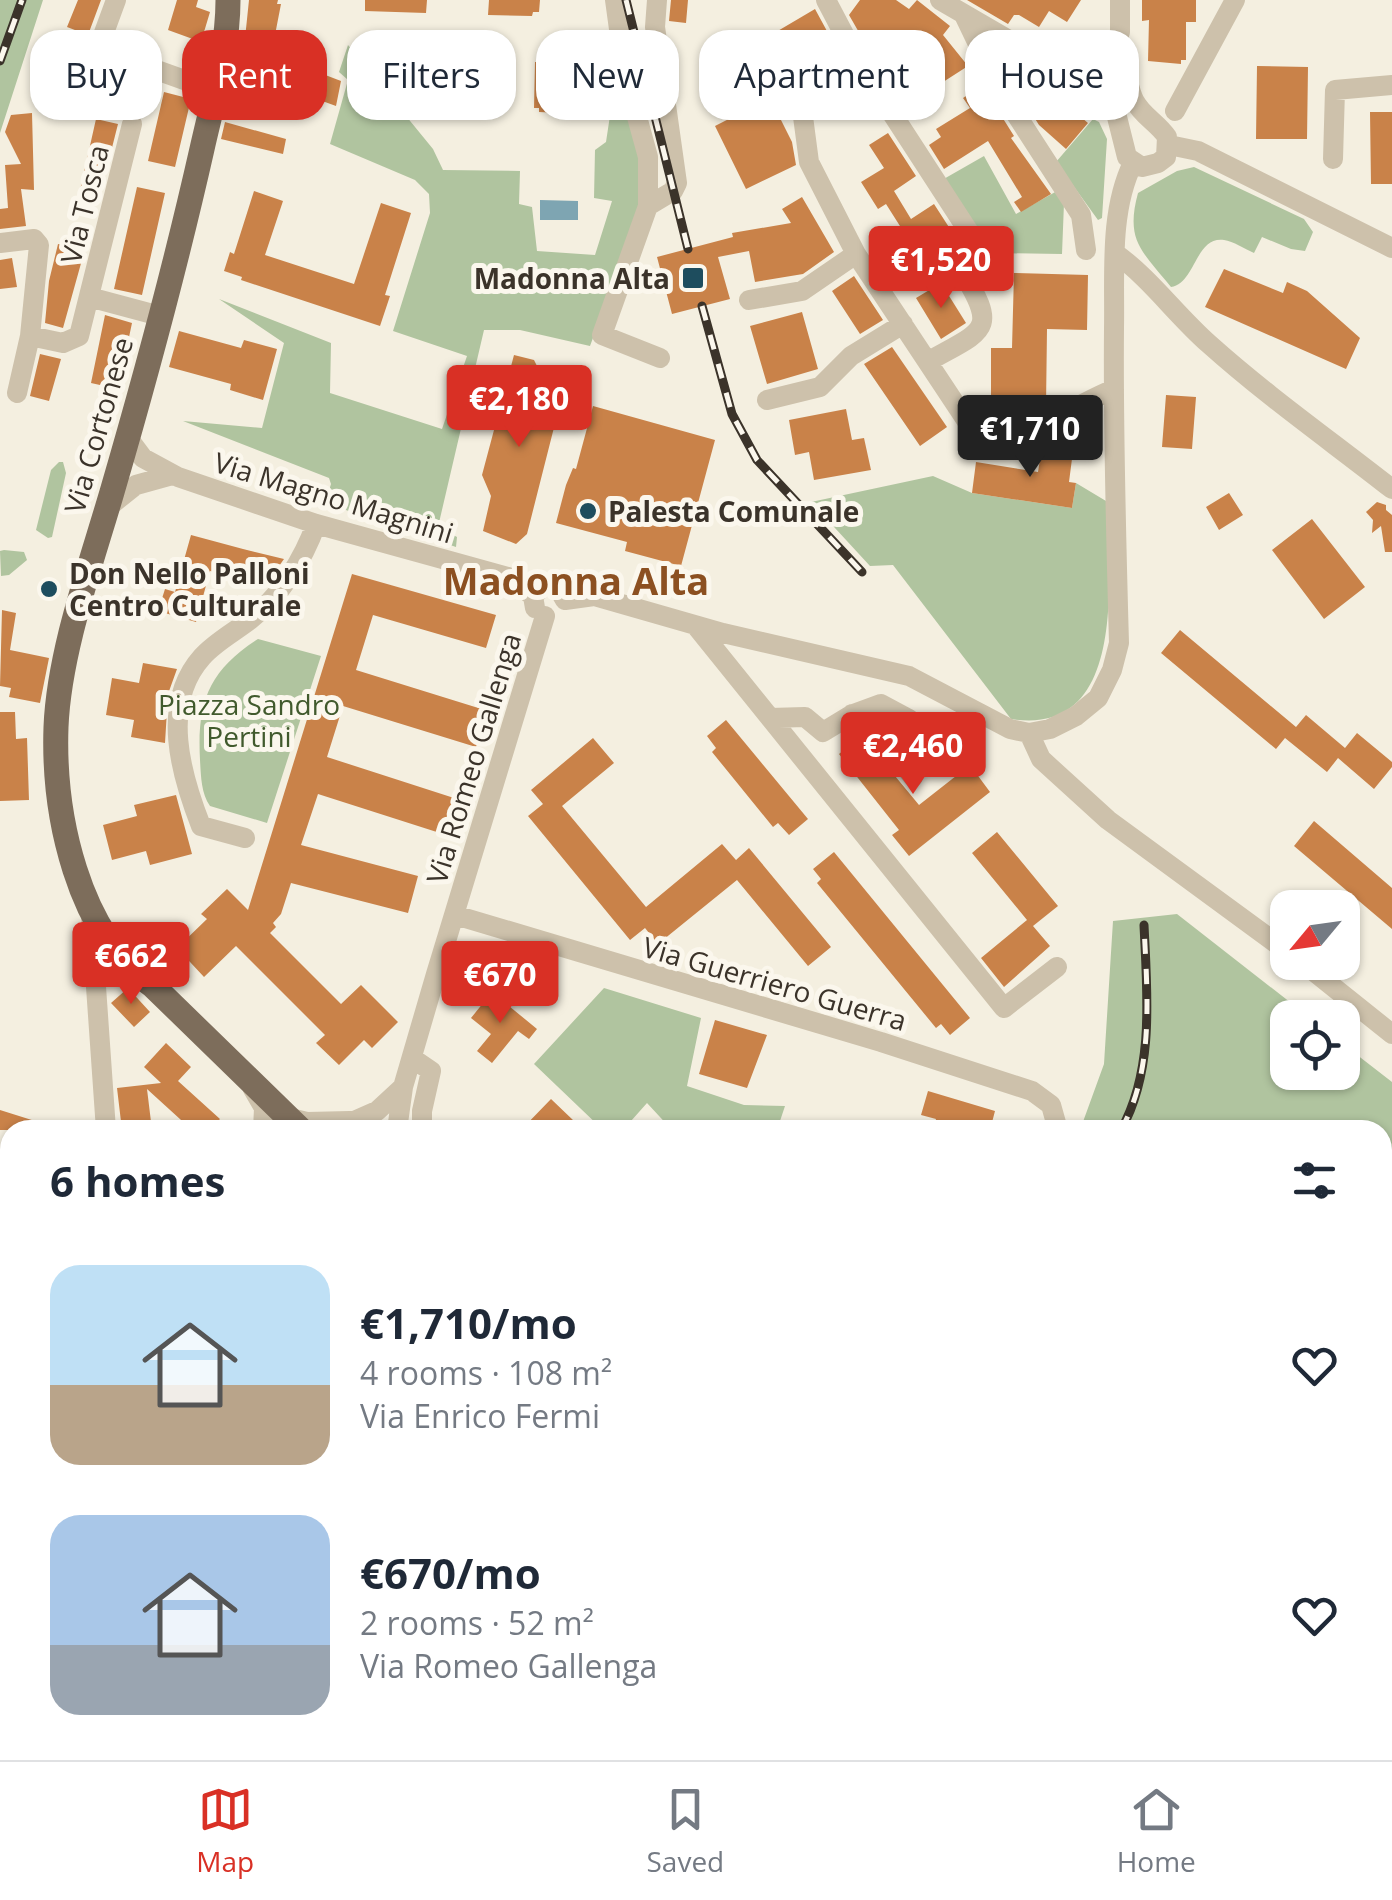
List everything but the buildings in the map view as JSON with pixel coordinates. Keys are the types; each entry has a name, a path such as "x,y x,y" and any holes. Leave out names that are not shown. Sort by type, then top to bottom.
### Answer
{"main road":[{"name":"Via Cortonese","path":"225,30 228,0"},
{"name":"Via Cortonese","path":"208,120 128,438 74,630 56,726 59,802 90,913 133,973 152,986 291,1120"},
{"name":"Via Cortonese","path":"77,867 152,986"}],"street":[{"path":"116,0 98,49 182,79"},
{"path":"615,0 625,73 648,156 648,206 602,335 660,358"},
{"path":"648,206 677,183 657,42 657,0"},
{"path":"826,0 858,62 978,246"},
{"path":"940,0 989,30"},
{"path":"1120,0 1120,30"},
{"path":"1175,112 1235,0"},
{"path":"965,17 999,88 1081,215 1086,250"},
{"path":"1333,159 1335,90 1392,85"},
{"path":"1120,120 1122,144 1133,162 1142,167 1158,164 1166,157 1168,145 1161,128 1139,109"},
{"path":"803,120 809,162 856,254 970,426 989,434 1013,434 1114,389"},
{"name":"Via Tosca","path":"30,336 63,344 80,336 132,124"},
{"path":"1168,145 1198,151 1392,248"},
{"path":"1133,162 1123,182 1115,253 1118,643 1112,670 1098,698 1063,723 1029,733 1041,758 1108,820 1270,939"},
{"path":"0,243 34,239 40,244 30,336 17,392"},
{"path":"1115,253 1142,273 1214,348 1392,488"},
{"path":"748,300 802,291 856,254"},
{"path":"929,361 979,331 985,321 982,304 962,272"},
{"name":"Via Tosca","path":"89,297 160,316"},
{"path":"767,400 820,387 851,356 903,324"},
{"name":"Via Magno Magnini","path":"128,438 142,458 172,475 316,524 508,577 534,596 540,587 551,584 561,590 565,600 594,596 696,626 909,676 1010,729 1029,733"},
{"name":"Via Magno Magnini","path":"107,508 136,485 172,475"},
{"path":"245,838 201,826 177,748 180,700 201,658 276,597 316,524"},
{"path":"534,596 536,610 544,616 559,613 565,600"},
{"name":"Via Romeo Gallenga","path":"398,1120 403,1088 544,616"},
{"path":"696,626 1004,1008 1057,967"},
{"path":"770,718 804,716 824,732 852,714 881,704 909,719 944,758"},
{"path":"852,714 876,729 913,776"},
{"path":"90,913 105,1120"},
{"name":"Via Guerriero Guerra","path":"454,915 882,1042 1032,1091 1051,1105 1055,1120"},
{"path":"1324,980 1392,1034"},
{"path":"412,1058 431,1071 422,1120"},
{"path":"250,1083 266,1120"},
{"path":"362,1120 403,1088"}],"green space":[{"path":"0,0 43,0 33,30 30,30 0,133"},
{"path":"347,48 347,79 339,72"},
{"path":"347,84 347,120 409,120 433,149 443,170 520,171 519,204 532,207 537,251 595,255 612,201 594,198 595,150 606,142 609,120 629,120 645,197 590,346 520,330 484,330 438,527 457,537 456,547 325,503 329,478 183,421 262,428 284,343 219,299 331,343 330,393 442,429 467,356 393,331 430,213 429,194 415,180 330,144"},
{"path":"1092,120 1099,122 1107,139 1102,218 1098,220 1056,162"},
{"path":"984,156 1016,214 1057,191 1064,203 1062,254 990,253 942,180"},
{"path":"1194,167 1304,219 1313,232 1305,251 1262,237 1254,253 1228,241 1214,241 1201,252 1186,277 1171,287 1139,245 1134,209 1138,193 1177,171"},
{"path":"63,462 66,473 52,537 48,538 36,530 51,470"},
{"path":"933,476 972,493 1072,508 1076,483 1106,501 1109,569 1104,644 1094,678 1076,703 1049,718 1011,719 893,565 870,566 811,502"},
{"path":"0,551 24,552 27,560 9,575 1,576"},
{"name":"Piazza Sandro Pertini","path":"258,639 321,656 267,823 210,806 203,790 200,760 201,722 209,690 227,663"},
{"path":"1177,914 1287,1000 1270,1000 1270,1090 1360,1090 1360,1057 1392,1082 1392,1120 1084,1120 1104,1064 1113,921"},
{"path":"604,988 701,1018 687,1086 744,1105 785,1106 780,1120 663,1120 647,1103 632,1120 593,1120 534,1064"}],"water":[{"path":"540,200 578,201 578,220 540,220"}],"railway":[{"path":"0,61 22,0"},
{"path":"626,0 688,249"},
{"path":"702,306 732,414 757,460 862,572"},
{"path":"1126,1120 1144,1056 1144,925"}],"place":[{"name":"Madonna Alta","path":"693,278"},
{"name":"Palesta Comunale","path":"588,511"},
{"name":"Don Nello Palloni Centro Culturale","path":"49,589"}],"district":[{"name":"Madonna Alta","path":"576,580"}]}
